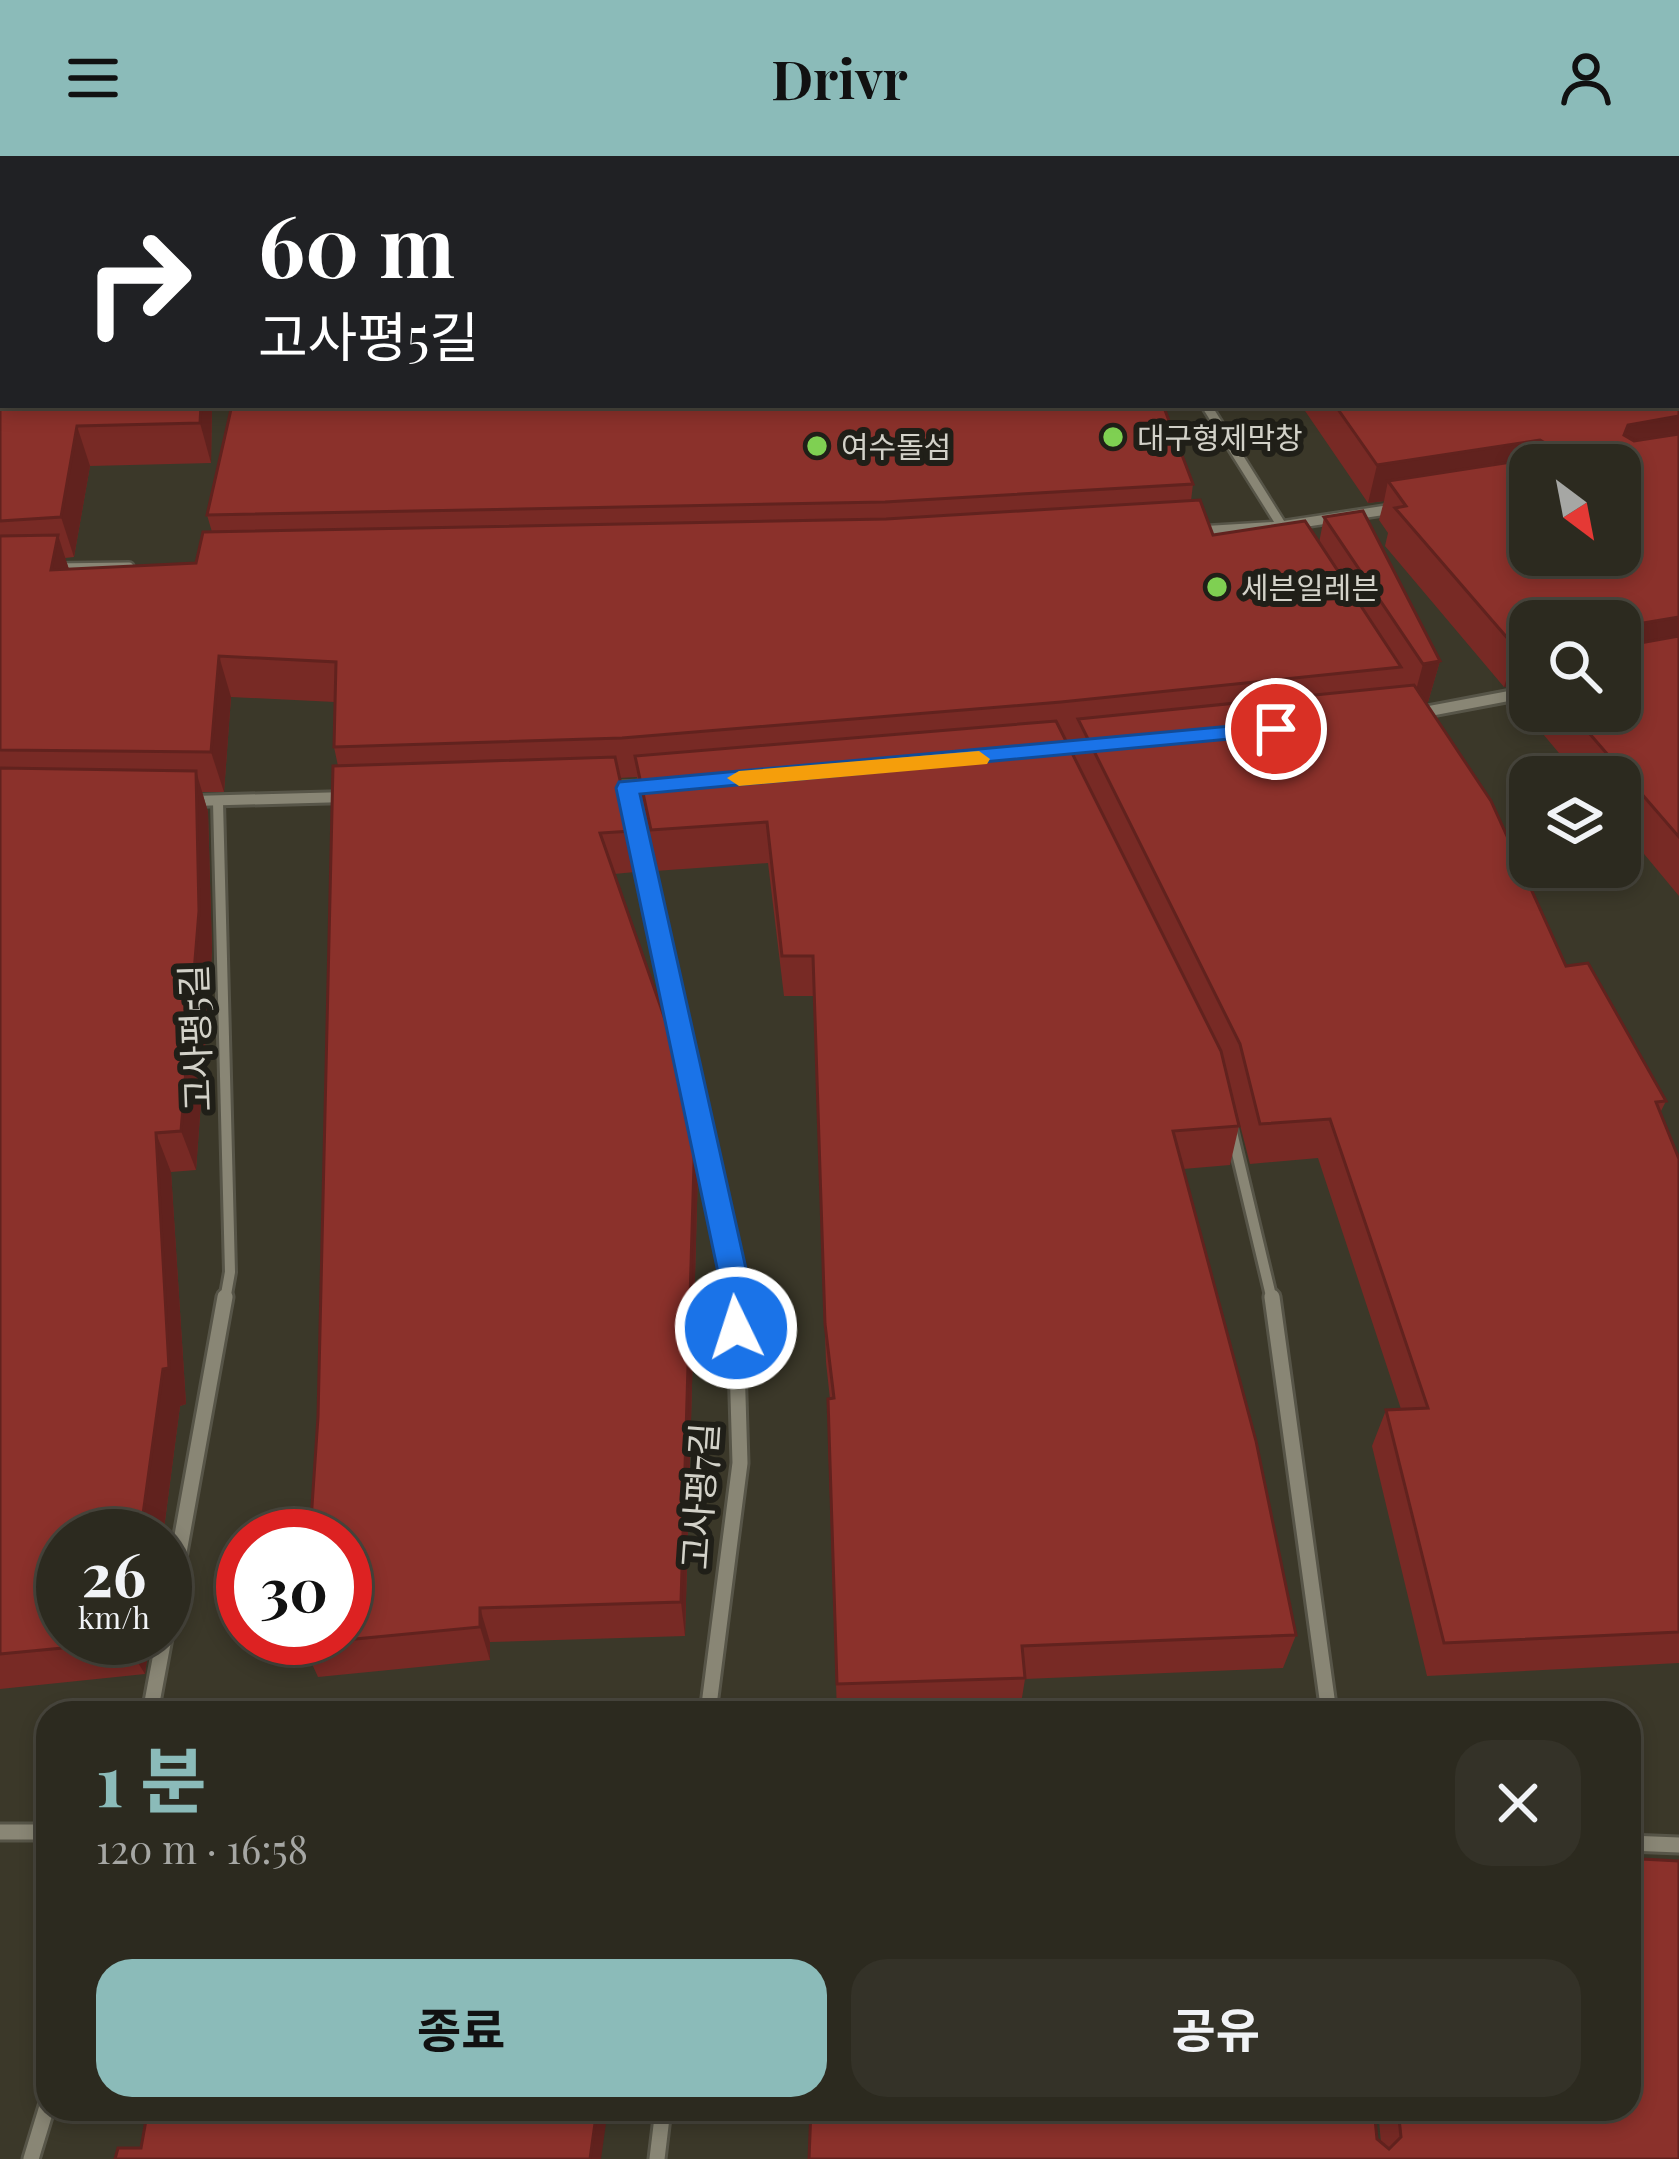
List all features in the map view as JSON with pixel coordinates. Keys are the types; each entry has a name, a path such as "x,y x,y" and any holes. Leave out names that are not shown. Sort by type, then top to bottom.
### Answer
{"street":[{"path":"1208,408 1294,545"},
{"path":"1188,532 1282,526 1418,506"},
{"path":"44,568 132,567"},
{"path":"1418,734 1406,716 1509,696"},
{"path":"582,789 673,784"},
{"name":"고사평7길","path":"627,788 734,1282 740,1463 710,1701"},
{"path":"174,801 354,797"},
{"name":"고사평5길","path":"187,1509 230,1272 218,802"},
{"path":"1227,1110 1271,1292 1327,1701"},
{"path":"152,1701 159,1665"},
{"path":"0,1832 36,1832"},
{"path":"1641,1843 1679,1845"},
{"path":"31,2159 43,2121"},
{"path":"657,2159 662,2121"}],"building":[{"path":"0,408 201,408 200,423 77,426 61,517 0,521"},
{"path":"231,408 1164,408 1193,484 885,502 207,515"},
{"path":"1337,408 1679,408 1679,416 1628,425 1624,435 1634,441 1679,434 1679,617 1641,623 1641,600 1509,600 1509,640 1395,508 1406,506 1388,481 1509,462 1509,576 1641,576 1641,444 1547,444 1540,440 1377,465"},
{"path":"1200,500 1213,535 1305,521 1401,667 1061,702 622,738 334,747 336,662 219,656 211,752 0,750 0,536 58,535 51,570 196,563 203,532 886,519"},
{"path":"1363,511 1440,661 1423,664 1324,517"},
{"path":"1679,636 1679,837 1641,793 1641,756 1609,756 1588,732 1641,732 1641,643"},
{"path":"1414,685 1491,801 1509,841 1509,888 1531,888 1566,966 1588,963 1666,1101 1656,1102 1679,1159 1679,1632 1444,1643 1386,1410 1428,1408 1330,1119 1260,1124 1240,1044 1078,719"},
{"path":"1056,721 1221,1051 1239,1126 1173,1131 1256,1441 1296,1635 1022,1646 1025,1678 837,1684 828,1399 834,1398 825,1324 813,956 782,956 767,822 651,830 635,756"},
{"path":"615,757 631,831 600,833 682,1068 695,1130 681,1602 480,1608 480,1627 372,1637 372,1509 312,1509 333,766"},
{"path":"0,768 196,771 199,911 181,1131 156,1133 169,1368 163,1369 144,1509 36,1509 36,1651 0,1654"},
{"path":"1641,1852 1642,1859 1679,1861 1679,2159 809,2159 811,2121 1375,2121 1377,2139 1389,2149 1401,2137 1399,2121 1641,2121"},
{"path":"146,2121 595,2121 590,2159 115,2159 118,2148 141,2148"}],"slow traffic":[{"path":"739,778 979,759"}],"place":[{"name":"대구형제막창","path":"1113,437"},
{"name":"여수돌섬","path":"817,446"},
{"name":"세븐일레븐","path":"1217,587"}],"route":[{"path":"736,1328 734,1282 627,788 1276,729"}]}
